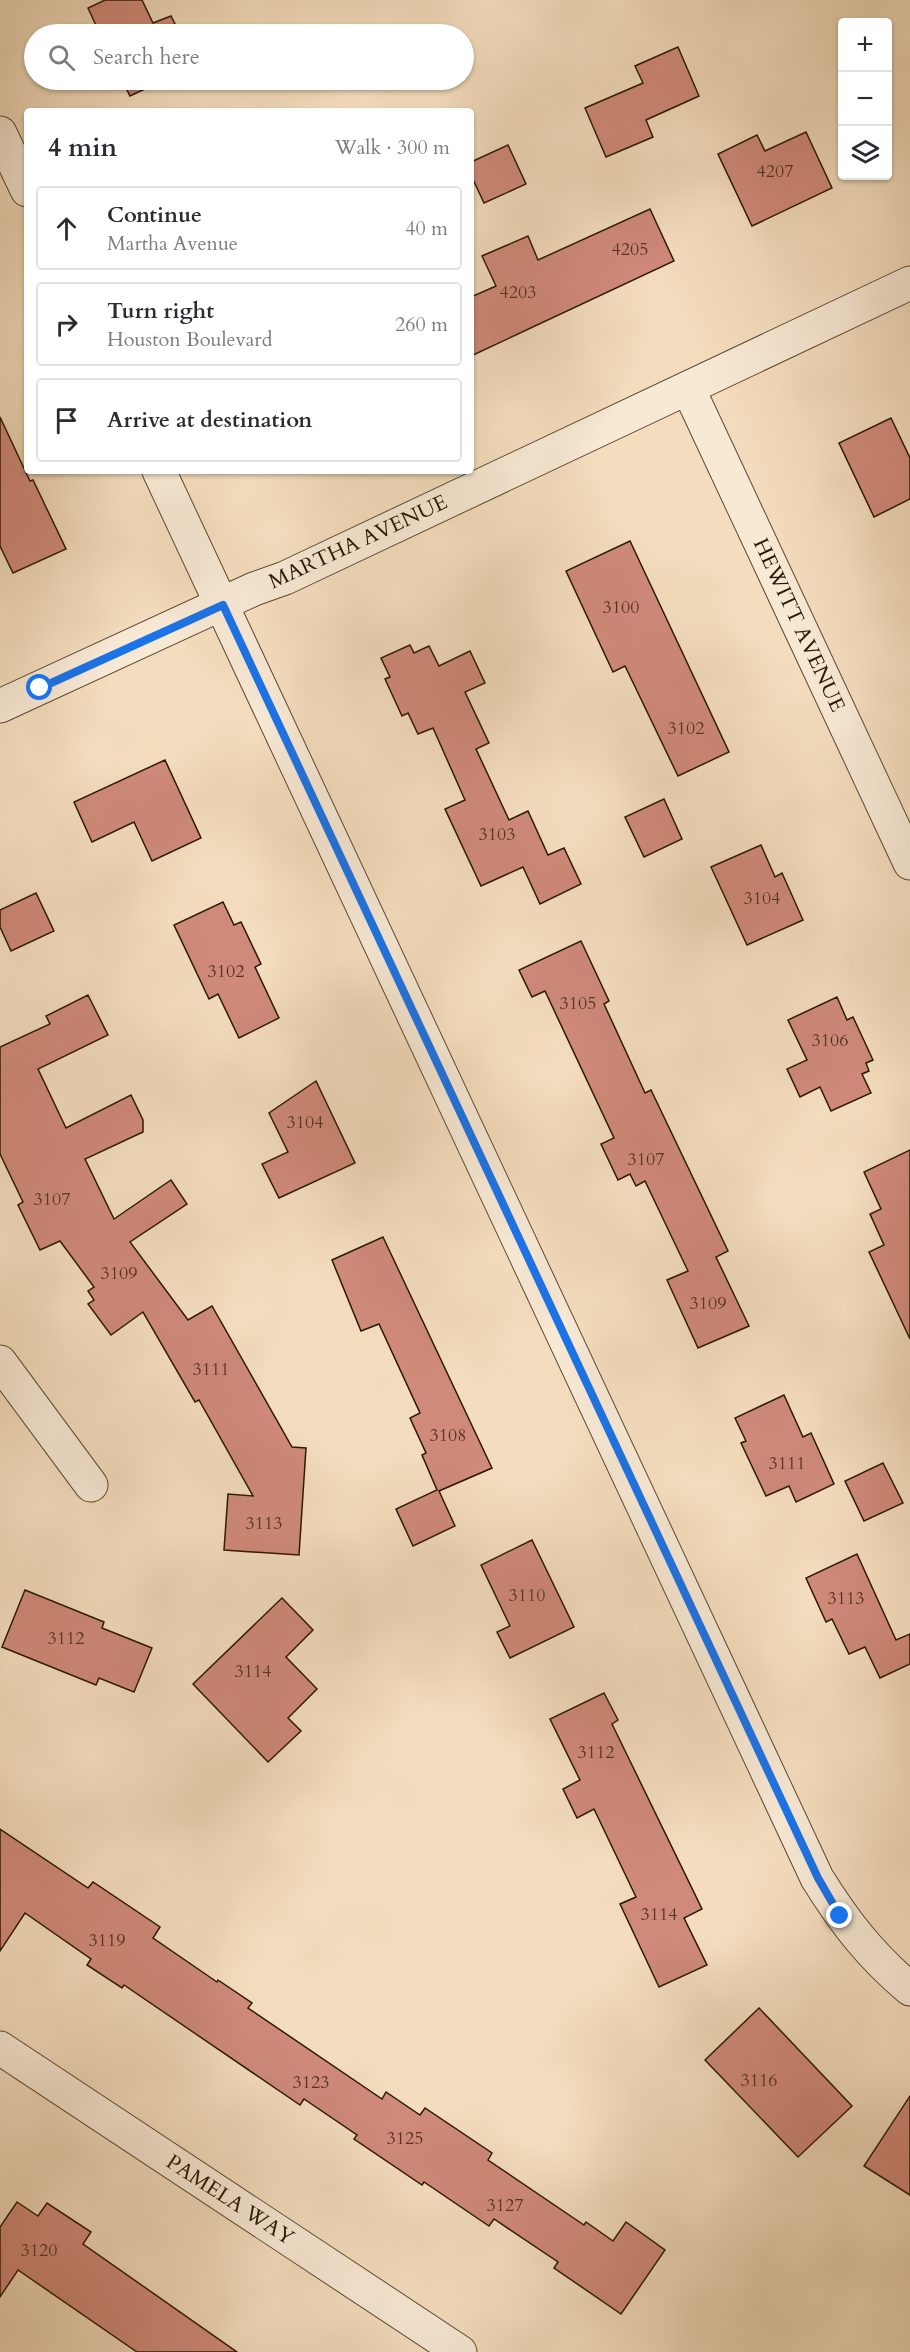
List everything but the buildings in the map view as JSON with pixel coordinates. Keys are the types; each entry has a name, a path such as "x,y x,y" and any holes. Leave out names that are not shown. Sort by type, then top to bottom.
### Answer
{"street":[{"path":"0,133 24,184"},
{"name":"MARTHA AVENUE","path":"0,706 223,605 910,283"},
{"name":"HEWITT AVENUE","path":"688,388 910,863"},
{"path":"160,474 818,1878 840,1916 863,1946 910,1989"},
{"path":"0,1362 91,1485"},
{"name":"PAMELA WAY","path":"0,2048 460,2352"}],"route":[{"path":"40,688 223,605 818,1878 840,1916"}]}
